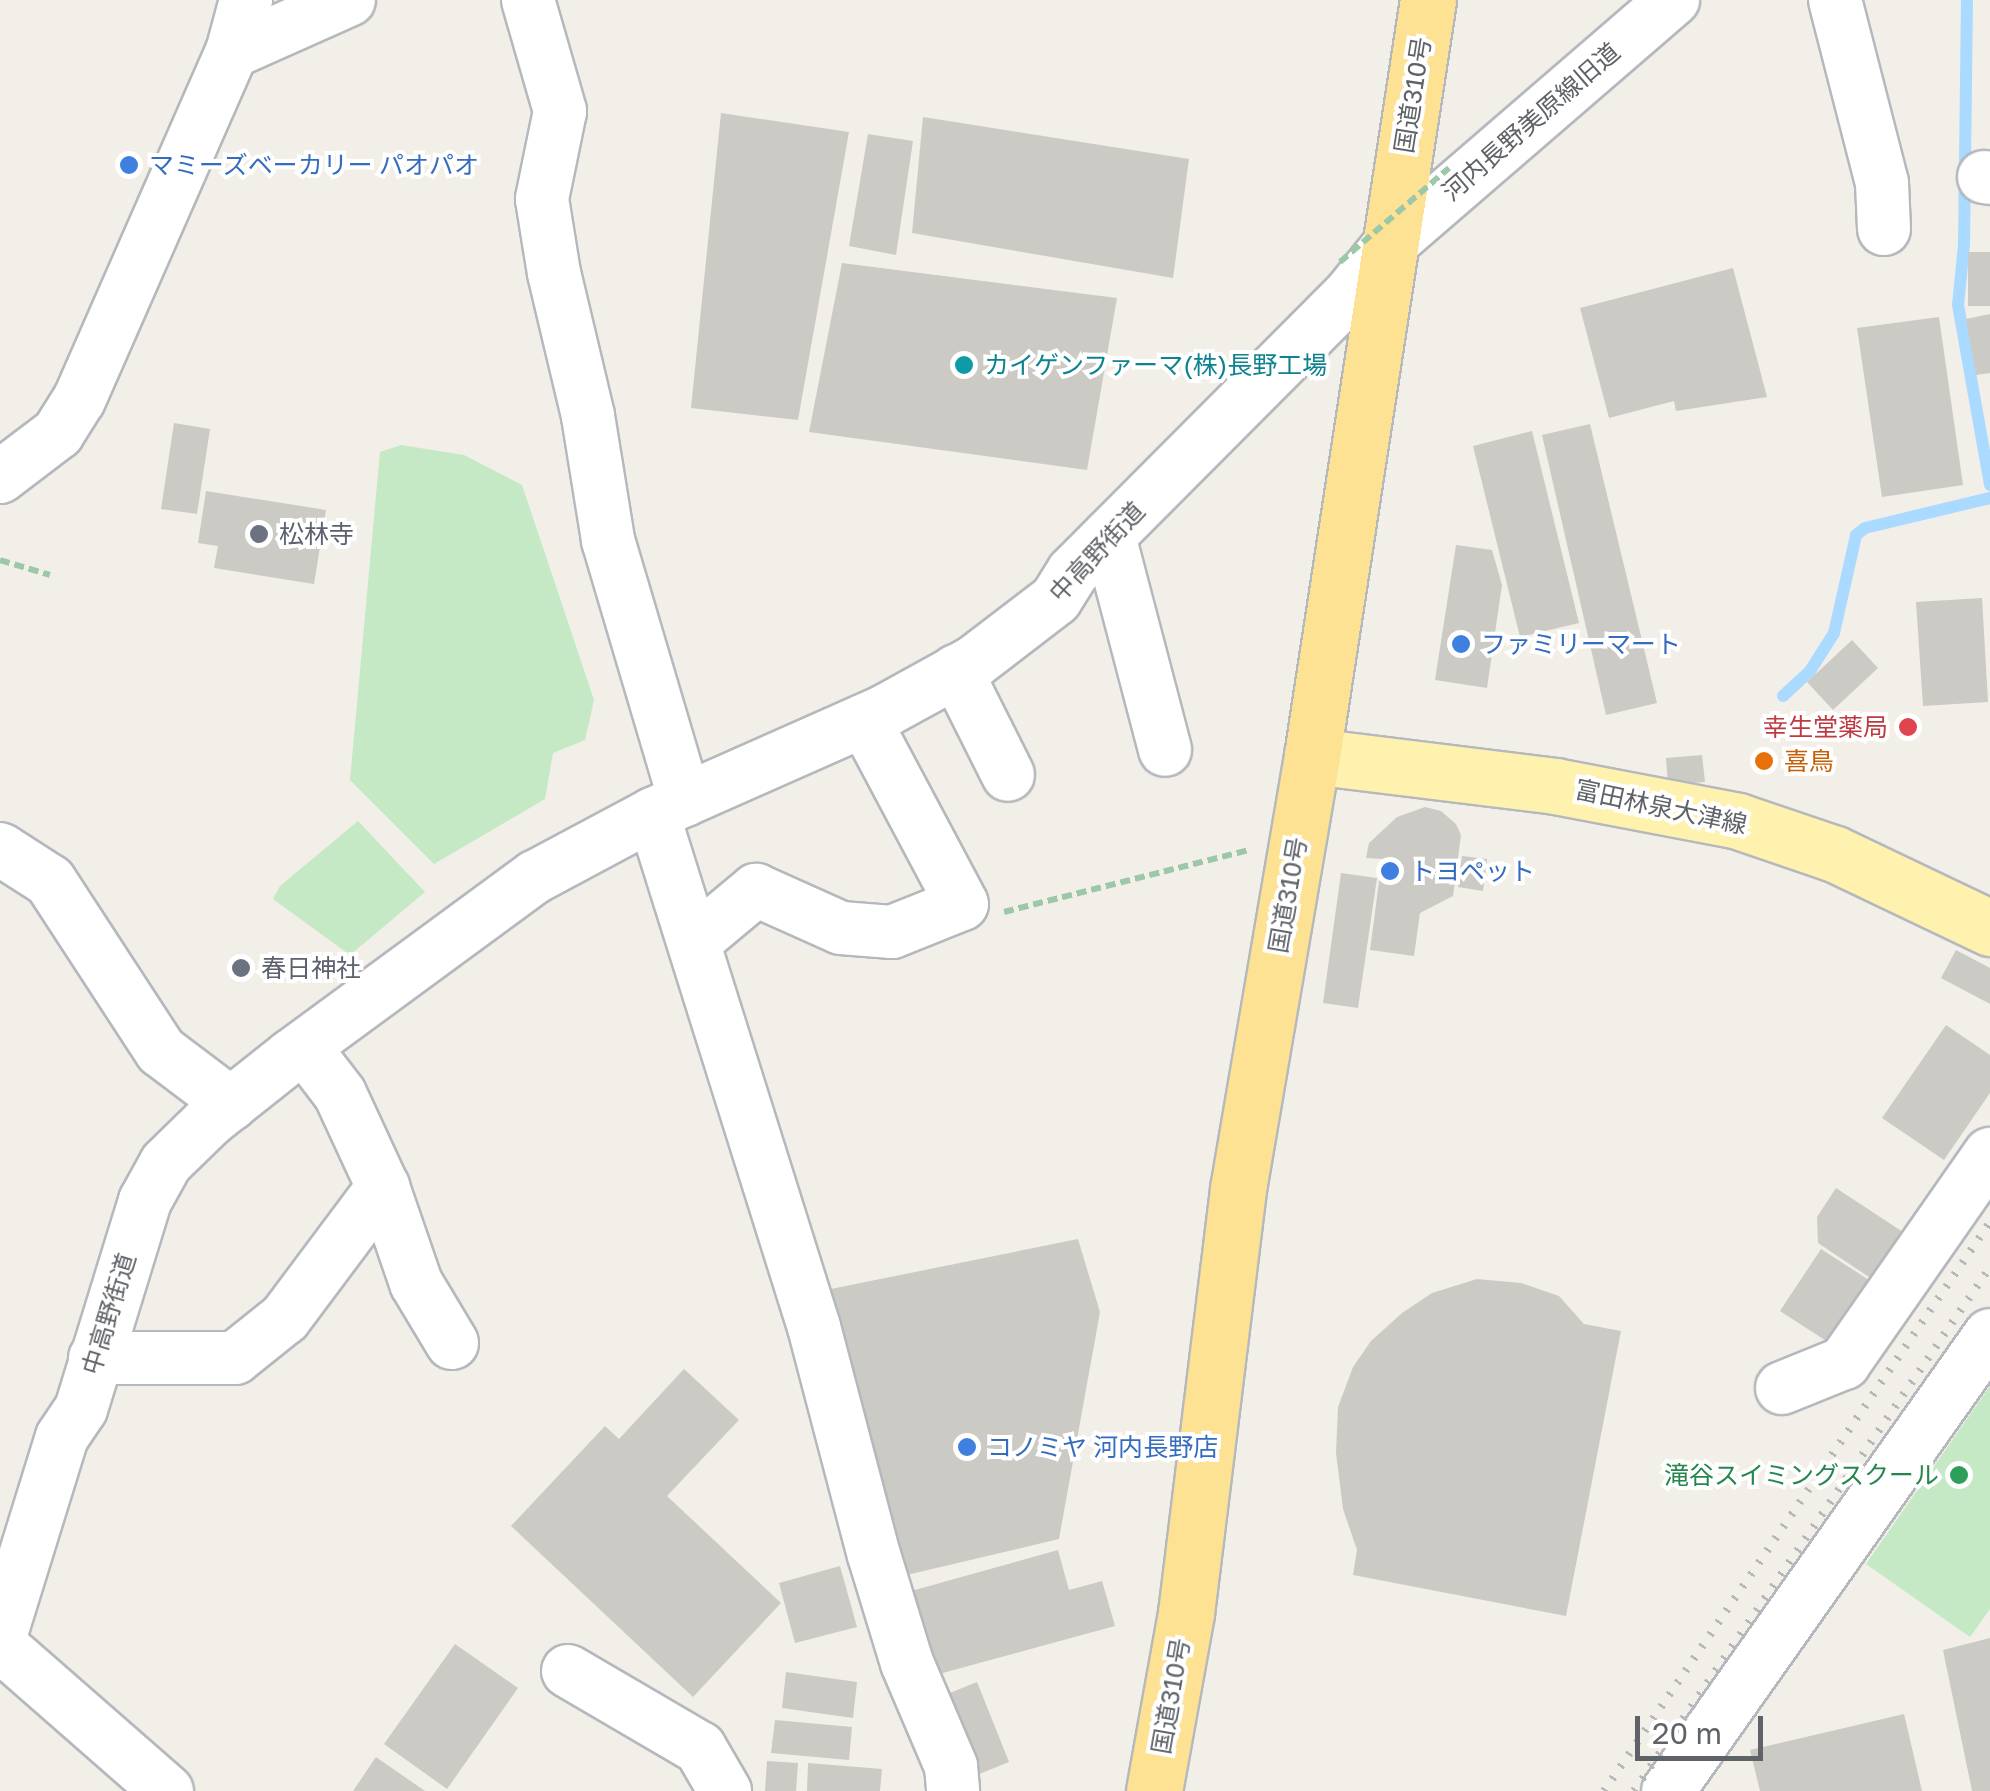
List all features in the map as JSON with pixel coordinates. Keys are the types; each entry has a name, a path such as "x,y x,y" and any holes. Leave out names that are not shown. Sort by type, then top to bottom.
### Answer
{"highway":[{"name":"国道310号","path":"1154,1791 1186,1613 1238,1189 1312,756 1365,253 1428,0"}],"main road":[{"name":"富田林泉大津線","path":"1312,756 1555,786 1738,822 1867,868 1990,928"}],"street":[{"path":"0,477 58,432 79,400 232,52 246,0"},
{"path":"232,52 349,0"},
{"path":"528,0 560,111 542,199 554,273 588,416 608,540 669,807 695,941 814,1327 874,1555 907,1662 950,1766 953,1791"},
{"name":"河内長野美原線旧道","path":"1365,253 1672,0"},
{"path":"1835,0 1882,183 1884,230"},
{"name":"中高野街道","path":"0,1637 62,1437 81,1409 146,1201 166,1163 231,1104 304,1047 535,877 669,807 864,720 956,672 1056,599 1074,572 1350,294 1365,253"},
{"path":"1109,536 1165,750"},
{"path":"956,672 1008,775"},
{"path":"695,941 756,890 840,928 892,932 962,904 864,720"},
{"path":"0,849 50,882 161,1051 231,1104"},
{"path":"304,1047 340,1094 384,1187 416,1284 452,1344"},
{"path":"1782,1388 1844,1363 1990,1154"},
{"path":"94,1358 235,1358 285,1318 384,1187"},
{"path":"1668,1791 1990,1335"},
{"path":"0,1645 167,1791"},
{"path":"568,1671 700,1748 725,1791"}],"path":[{"path":"1365,253 1449,168"},
{"path":"0,560 50,575"},
{"path":"962,904 963,921 1110,888 1298,836"}],"green space":[{"path":"401,445 464,455 522,485 594,700 585,740 553,753 545,799 434,864 350,780 380,452"},
{"path":"358,821 425,892 350,955 273,899 280,886"},
{"name":"滝谷スイミングスクール","path":"1990,1386 1990,1609 1970,1637 1866,1564"}],"building":[{"path":"721,113 849,132 798,420 691,408"},
{"path":"923,117 1189,159 1173,278 912,233"},
{"path":"868,134 913,141 896,255 849,246"},
{"path":"1968,252 1990,252 1990,306 1968,306"},
{"name":"カイゲンファーマ(株)長野工場","path":"842,263 1117,298 1087,470 809,432"},
{"path":"1733,268 1767,397 1676,411 1674,401 1609,418 1580,308"},
{"path":"1990,314 1990,373 1976,375 1966,319"},
{"path":"1939,317 1963,485 1882,497 1857,328"},
{"path":"174,423 210,429 197,514 161,509"},
{"path":"1590,424 1657,703 1606,715 1542,435"},
{"path":"1532,431 1579,623 1520,637 1473,446"},
{"path":"206,491 326,510 314,584 214,568 218,546 198,543"},
{"path":"1456,545 1492,550 1502,585 1487,688 1435,680"},
{"path":"1982,598 1988,702 1923,706 1916,602"},
{"path":"1852,640 1878,668 1833,710 1807,682"},
{"path":"1702,755 1705,782 1668,785 1666,758"},
{"path":"1425,807 1441,811 1456,824 1461,835 1453,896 1420,913 1414,956 1370,950 1382,859 1366,858 1369,843 1397,817"},
{"path":"1462,856 1487,859 1483,891 1458,887"},
{"path":"1341,873 1377,878 1358,1008 1323,1003"},
{"path":"1956,950 1990,968 1990,1004 1941,978"},
{"path":"1946,1025 1990,1055 1990,1093 1944,1160 1882,1118"},
{"path":"1836,1188 1909,1236 1878,1283 1818,1243 1817,1217"},
{"name":"コノミヤ 河内長野店","path":"1078,1239 1100,1312 1059,1539 894,1578 816,1292"},
{"path":"1821,1249 1872,1282 1831,1344 1780,1311"},
{"path":"1477,1279 1521,1283 1559,1296 1584,1324 1621,1331 1566,1616 1353,1575 1357,1550 1343,1509 1336,1453 1338,1407 1353,1367 1371,1341 1402,1313 1432,1293"},
{"path":"684,1369 739,1420 667,1496 781,1603 693,1697 511,1526 605,1426 619,1439"},
{"path":"1058,1550 1069,1590 1102,1581 1115,1626 928,1677 904,1593"},
{"path":"840,1566 857,1627 795,1643 779,1583"},
{"path":"1990,1638 1990,1791 1972,1791 1943,1650"},
{"path":"455,1644 518,1688 447,1789 384,1744"},
{"path":"786,1672 857,1682 853,1718 782,1708"},
{"path":"977,1682 1009,1762 967,1779 935,1699"},
{"path":"1904,1714 1922,1791 1760,1791 1750,1750"},
{"path":"775,1720 852,1727 849,1760 771,1753"},
{"path":"376,1757 425,1791 353,1791"},
{"path":"767,1761 798,1763 796,1791 765,1791"},
{"path":"808,1763 882,1769 880,1791 807,1791"}],"waterway":[{"path":"1967,0 1964,245 1958,305 1990,485"},
{"path":"1783,696 1810,671 1834,633 1856,535 1865,528 1990,498"}],"railway":[{"path":"1604,1791 1990,1222"},
{"path":"1634,1791 1990,1267"}],"place":[{"name":"マミーズベーカリー パオパオ","path":"129,165"},
{"name":"カイゲンファーマ(株)長野工場","path":"964,365"},
{"name":"松林寺","path":"259,534"},
{"name":"ファミリーマート","path":"1461,644"},
{"name":"幸生堂薬局","path":"1908,727"},
{"name":"喜鳥","path":"1764,761"},
{"name":"トヨペット","path":"1390,871"},
{"name":"春日神社","path":"241,968"},
{"name":"コノミヤ 河内長野店","path":"967,1447"},
{"name":"滝谷スイミングスクール","path":"1959,1475"}]}
